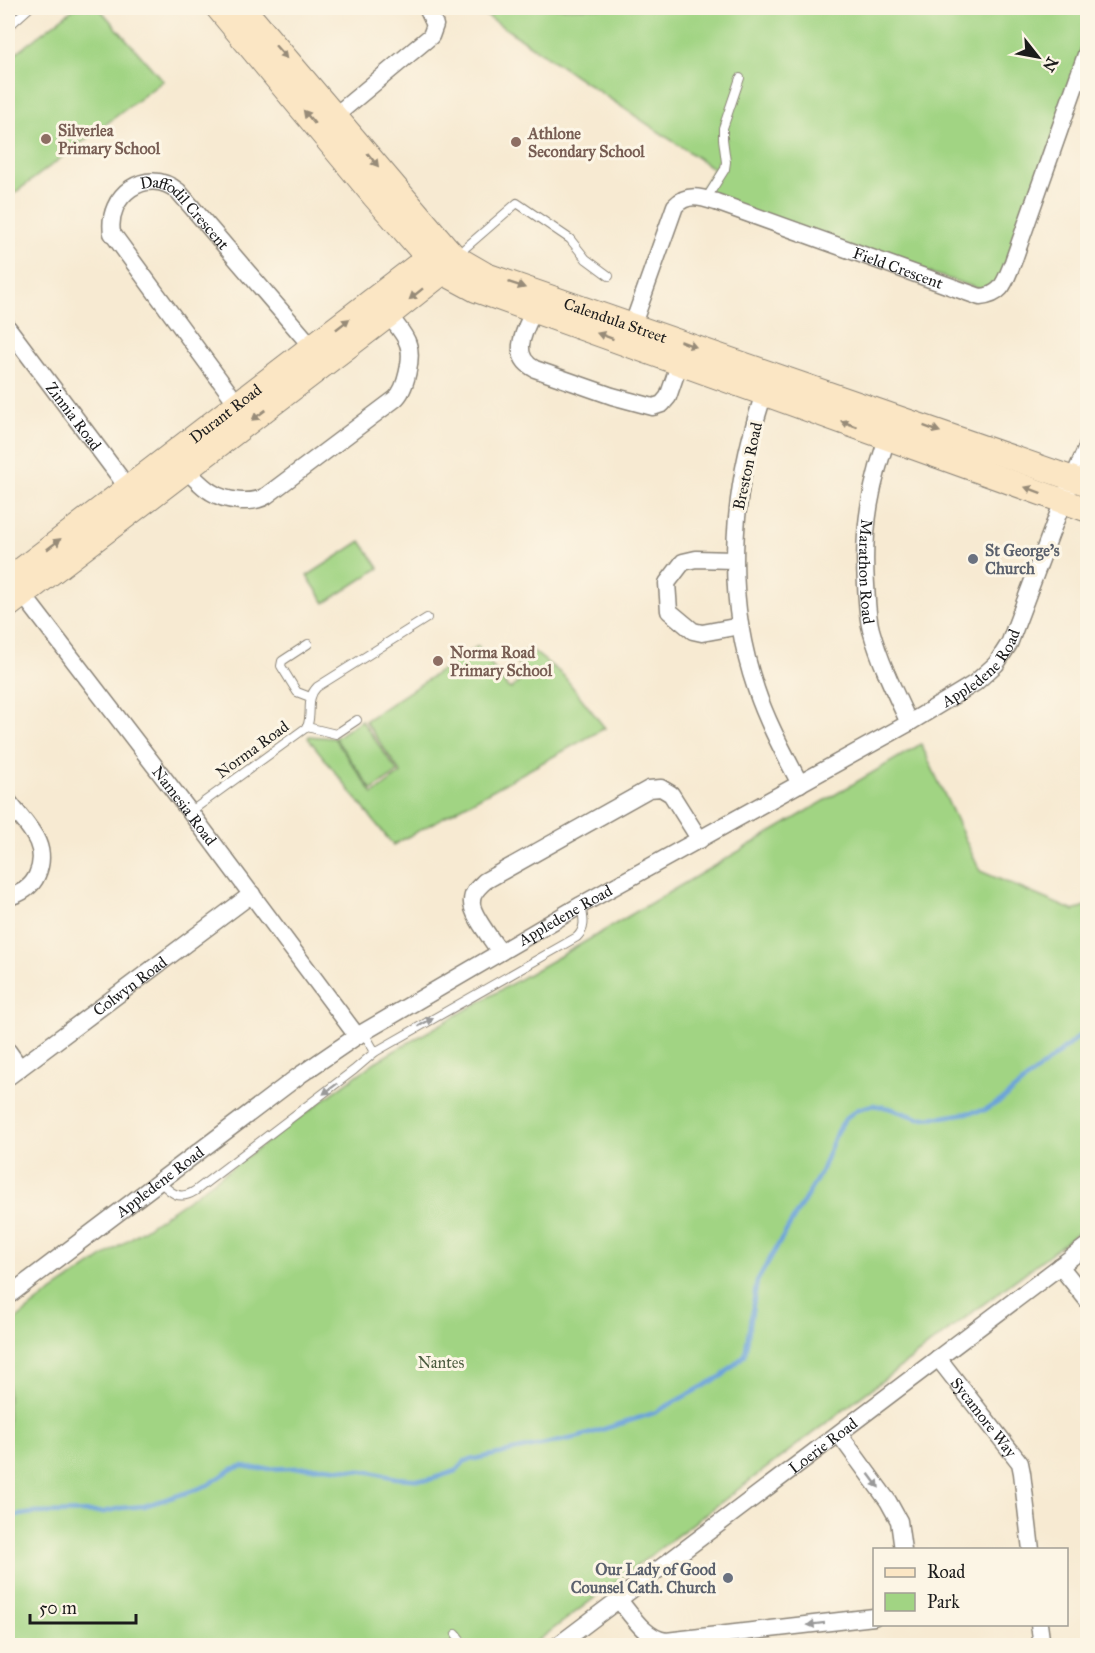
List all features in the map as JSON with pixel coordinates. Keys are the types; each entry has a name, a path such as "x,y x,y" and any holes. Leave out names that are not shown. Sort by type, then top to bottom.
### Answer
{"street":[{"name":"Calendula Street","path":"227,8 336,115 443,258 486,275 633,324 887,438 1088,510"},
{"name":"Calendula Street","path":"227,8 374,196 476,290 680,362 896,416 1081,481"},
{"path":"336,115 431,36 435,25 427,8"},
{"name":"Field Crescent","path":"633,324 675,207 681,200 688,197 706,199 980,297 995,294 1003,285 1013,262 1088,49"},
{"name":"Daffodil Crescent","path":"238,405 112,234 110,223 113,212 117,202 126,192 142,182 156,180 169,183 312,347"},
{"name":"Durant Road","path":"12,589 133,497 238,405 281,385 389,315 443,258"},
{"name":"Durant Road","path":"133,497 186,470 281,385 312,347 443,258"},
{"name":"Calendula Street","path":"534,310 522,337 521,356 530,366 557,377 640,405 653,407 662,404 668,397 680,362"},
{"path":"186,470 207,490 217,495 256,501 266,496 386,406 400,395 405,386 409,348 389,315"},
{"name":"Zinnia Road","path":"8,328 133,497"},
{"name":"Breston Road","path":"768,383 742,473 734,560 740,626 746,655 770,725 800,784"},
{"name":"Marathon Road","path":"896,416 874,479 867,514 864,557 866,592 874,639 909,723"},
{"name":"Appledene Road","path":"8,1296 300,1075 360,1034 581,905 975,684 1003,655 1015,632 1063,501 1081,481 1088,445"},
{"path":"734,560 696,559 683,562 668,583 669,611 693,631 702,633 740,626"},
{"name":"Namesia Road","path":"12,589 190,812 360,1034"},
{"path":"500,952 475,913 471,902 476,889 485,881 648,789 661,788 671,794 700,840"},
{"path":"8,801 38,841 42,853 35,880 20,894 8,897"},
{"name":"Colwyn Road","path":"14,1072 252,894"},
{"path":"8,1051 14,1072"},
{"name":"Loerie Road","path":"557,1646 1088,1245"},
{"path":"1060,1266 1088,1301"},
{"name":"Sycamore Way","path":"938,1358 1020,1463 1031,1548"},
{"path":"839,1434 888,1501 899,1521 903,1548"},
{"path":"619,1600 648,1634 656,1640 666,1641 873,1617"},
{"path":"1039,1626 1042,1646"}],"lane":[{"path":"8,27 29,8"},
{"path":"706,199 721,177 726,162 723,128 740,78"},
{"path":"443,258 517,203 570,239 586,259 609,276"},
{"path":"308,644 282,661 280,666 297,692 309,697 317,687 427,618"},
{"name":"Norma Road","path":"190,812 307,727 310,718 309,697"},
{"path":"307,727 336,734 357,720"},
{"path":"159,1181 176,1196 188,1196 375,1052 578,937 584,924 581,905"},
{"path":"360,1034 375,1052"},
{"path":"456,1635 465,1646"}],"green space":[{"name":"Silverlea Primary School","path":"75,8 99,8 163,81 8,198 8,59"},
{"path":"475,8 1087,8 1087,49 995,294 696,197 714,169"},
{"path":"361,541 379,568 325,603 307,576"},
{"path":"478,646 507,687 511,689 527,674 515,661 529,648 563,675 605,728 393,845 308,738 309,736 334,738 373,794 401,773 365,721"},
{"path":"361,720 398,772 372,790 335,738"},
{"name":"Nantes","path":"921,744 980,871 1074,911 1087,905 1087,1226 532,1645 8,1646 8,1326 47,1295 196,1194 375,1062"}],"waterway":[{"path":"8,1521 15,1516 33,1513 104,1512 144,1506 208,1485 232,1469 243,1466 259,1469 325,1467 371,1472 396,1478 428,1480 456,1471 465,1461 579,1437 654,1413 722,1376 745,1355 757,1281 821,1172 837,1131 846,1118 858,1109 873,1105 918,1118 943,1117 985,1110 1002,1100 1088,1029"}],"place":[{"name":"Silverlea Primary School","path":"46,139"},
{"name":"Athlone Secondary School","path":"516,142"},
{"name":"St George's Church","path":"973,559"},
{"name":"Norma Road Primary School","path":"438,661"},
{"name":"Our Lady of Good Counsel Cath. Church","path":"728,1578"}]}
